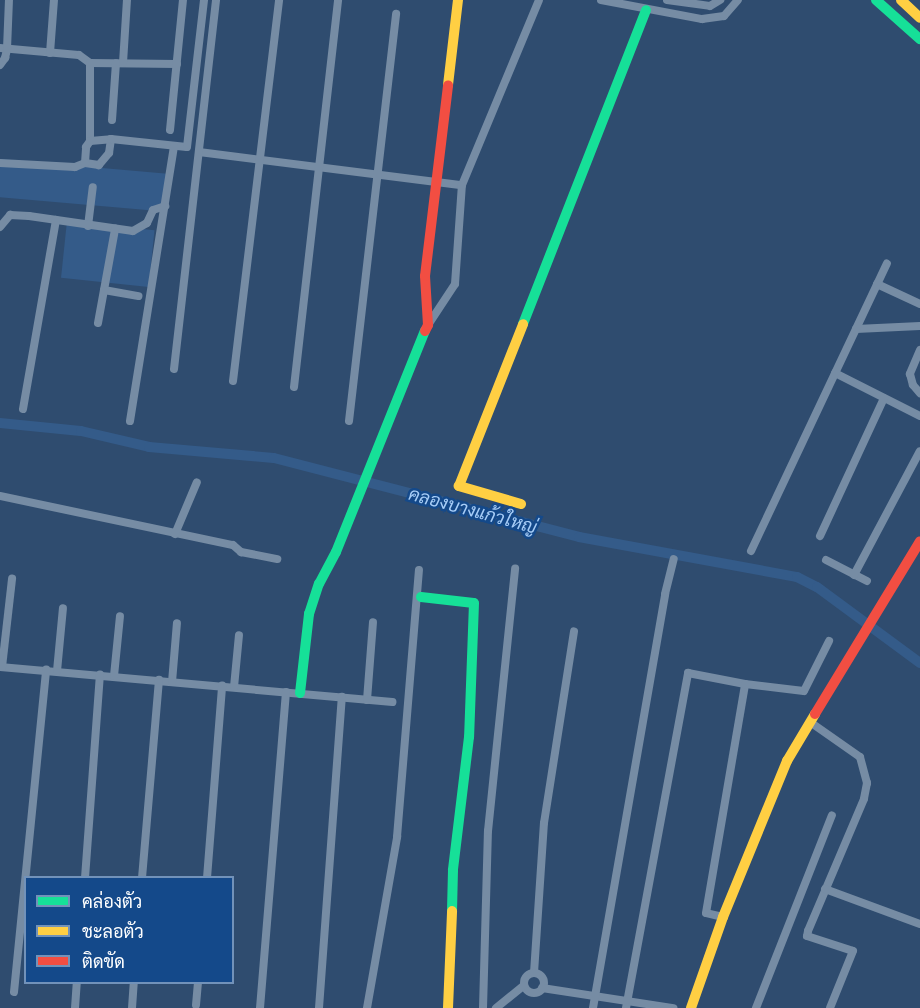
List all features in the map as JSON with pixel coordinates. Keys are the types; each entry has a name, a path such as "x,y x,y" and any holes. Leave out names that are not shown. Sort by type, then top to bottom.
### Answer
{"main road":[{"path":"300,693 309,614 319,584 336,552 428,325 425,276 458,0"},
{"path":"876,0 920,39"},
{"path":"900,0 920,18"},
{"path":"521,504 459,486 646,10"},
{"path":"692,1008 723,917 787,761 920,541"},
{"path":"421,597 474,603 469,736 453,870 448,1008"}],"street":[{"path":"0,65 5,58 9,0"},
{"path":"50,53 54,0"},
{"path":"112,120 127,0"},
{"path":"170,130 183,0"},
{"path":"90,141 111,140 187,147 204,0"},
{"path":"174,369 216,0"},
{"path":"233,381 279,0"},
{"path":"294,387 338,0"},
{"path":"428,325 455,284 462,185 539,0"},
{"path":"601,0 663,13 715,18 724,16 738,0"},
{"path":"663,13 667,0 710,6 720,0"},
{"path":"349,421 396,14"},
{"path":"4,48 79,55 90,63 177,64"},
{"path":"85,163 86,147 90,141 90,63"},
{"path":"0,163 75,167 85,163 99,165 109,153 111,140"},
{"path":"130,421 174,146"},
{"path":"199,152 462,185"},
{"path":"88,226 93,187"},
{"path":"0,227 10,215 133,231 147,223 153,210 165,206"},
{"path":"23,409 56,220"},
{"path":"98,323 115,229"},
{"path":"751,551 887,262"},
{"path":"877,284 920,304"},
{"path":"104,290 138,296"},
{"path":"856,329 920,326"},
{"path":"920,350 910,374 913,385 920,393"},
{"path":"835,373 920,416"},
{"path":"820,536 884,398"},
{"path":"854,575 920,451"},
{"path":"175,534 197,482"},
{"path":"0,496 233,545 243,552 264,555 277,560"},
{"path":"593,1008 664,594 674,559"},
{"path":"826,560 867,582"},
{"path":"483,1008 489,831 514,568"},
{"path":"367,1008 397,837 419,570"},
{"path":"12,579 1,667 392,702"},
{"path":"57,671 63,608"},
{"path":"114,676 120,616"},
{"path":"367,700 373,622"},
{"path":"172,682 177,623"},
{"path":"534,973 544,824 574,631"},
{"path":"234,687 239,635"},
{"path":"626,1005 688,673 744,684 804,691 829,641"},
{"path":"26,876 46,670"},
{"path":"85,876 100,675"},
{"path":"142,876 159,680"},
{"path":"723,917 706,912 744,684"},
{"path":"207,876 222,686"},
{"path":"260,1008 286,692"},
{"path":"319,1008 342,697"},
{"path":"810,722 860,757 867,783 864,799 807,936 853,951 830,1008"},
{"path":"756,1008 832,814"},
{"path":"825,889 920,924"},
{"path":"14,993 24,892"},
{"path":"496,1008 524,985 527,975 534,973 543,979 542,988"},
{"path":"75,1008 77,984"},
{"path":"132,1008 134,984"},
{"path":"196,1005 198,984"},
{"path":"524,985 528,991 534,993 542,988 596,996 626,1005 673,1008"}],"water":[{"path":"0,159 167,174 164,211 0,197"},
{"path":"67,221 155,230 149,287 61,278"}],"waterway":[{"name":"คลองบางแก้วใหญ่","path":"0,423 81,431 149,447 274,458 579,537 797,577 817,587 920,663"}],"traffic: fast":[{"path":"876,0 920,39"},
{"path":"523,324 646,10"},
{"path":"300,693 309,614 319,584 336,552 425,331"},
{"path":"421,597 474,603 469,737 453,870 452,911"}],"traffic: slow":[{"path":"448,85 458,0"},
{"path":"901,0 920,18"},
{"path":"521,504 459,486 523,324"},
{"path":"691,1008 723,917 787,761 815,714"},
{"path":"448,1008 452,911"}],"traffic: jam":[{"path":"425,331 428,325 425,276 448,85"},
{"path":"815,714 920,541"}]}
